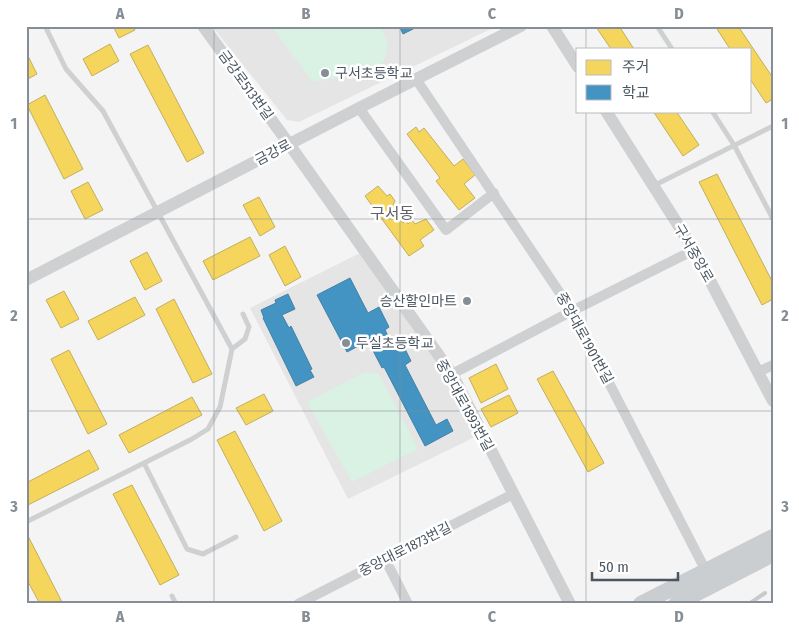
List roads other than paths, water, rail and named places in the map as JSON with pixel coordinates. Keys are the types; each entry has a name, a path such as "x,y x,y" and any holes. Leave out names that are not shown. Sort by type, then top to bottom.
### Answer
{"main road":[{"path":"676,604 709,578 773,537"},
{"path":"641,604 773,554"}],"street":[{"name":"금강로513번길","path":"202,26 290,144"},
{"name":"금강로","path":"26,280 521,26"},
{"path":"552,26 576,64"},
{"name":"중앙대로1901번길","path":"416,79 572,310 709,578"},
{"path":"359,108 446,230 494,193"},
{"name":"구서중앙로","path":"607,112 694,250 773,401"},
{"name":"중앙대로1893번길","path":"290,144 452,374 570,604"},
{"path":"452,374 572,310 694,250"},
{"path":"758,372 773,364"},
{"name":"중앙대로1873번길","path":"298,604 513,494"},
{"path":"385,559 408,604"}],"lane":[{"path":"26,522 192,439 208,429 220,407 232,349 103,111 66,69 45,26"},
{"path":"657,26 671,48"},
{"path":"713,112 734,145 773,219"},
{"path":"653,186 773,126"},
{"path":"232,349 245,339 249,327 243,314"},
{"path":"144,463 187,549 203,554 236,537"},
{"path":"172,596 176,604"}],"railway":[{"path":"749,604 765,593"}],"place":[{"name":"구서초등학교","path":"325,73"},
{"name":"승산할인마트","path":"467,301"},
{"name":"두실초등학교","path":"346,343"}],"district":[{"name":"구서동","path":"392,213"}]}
